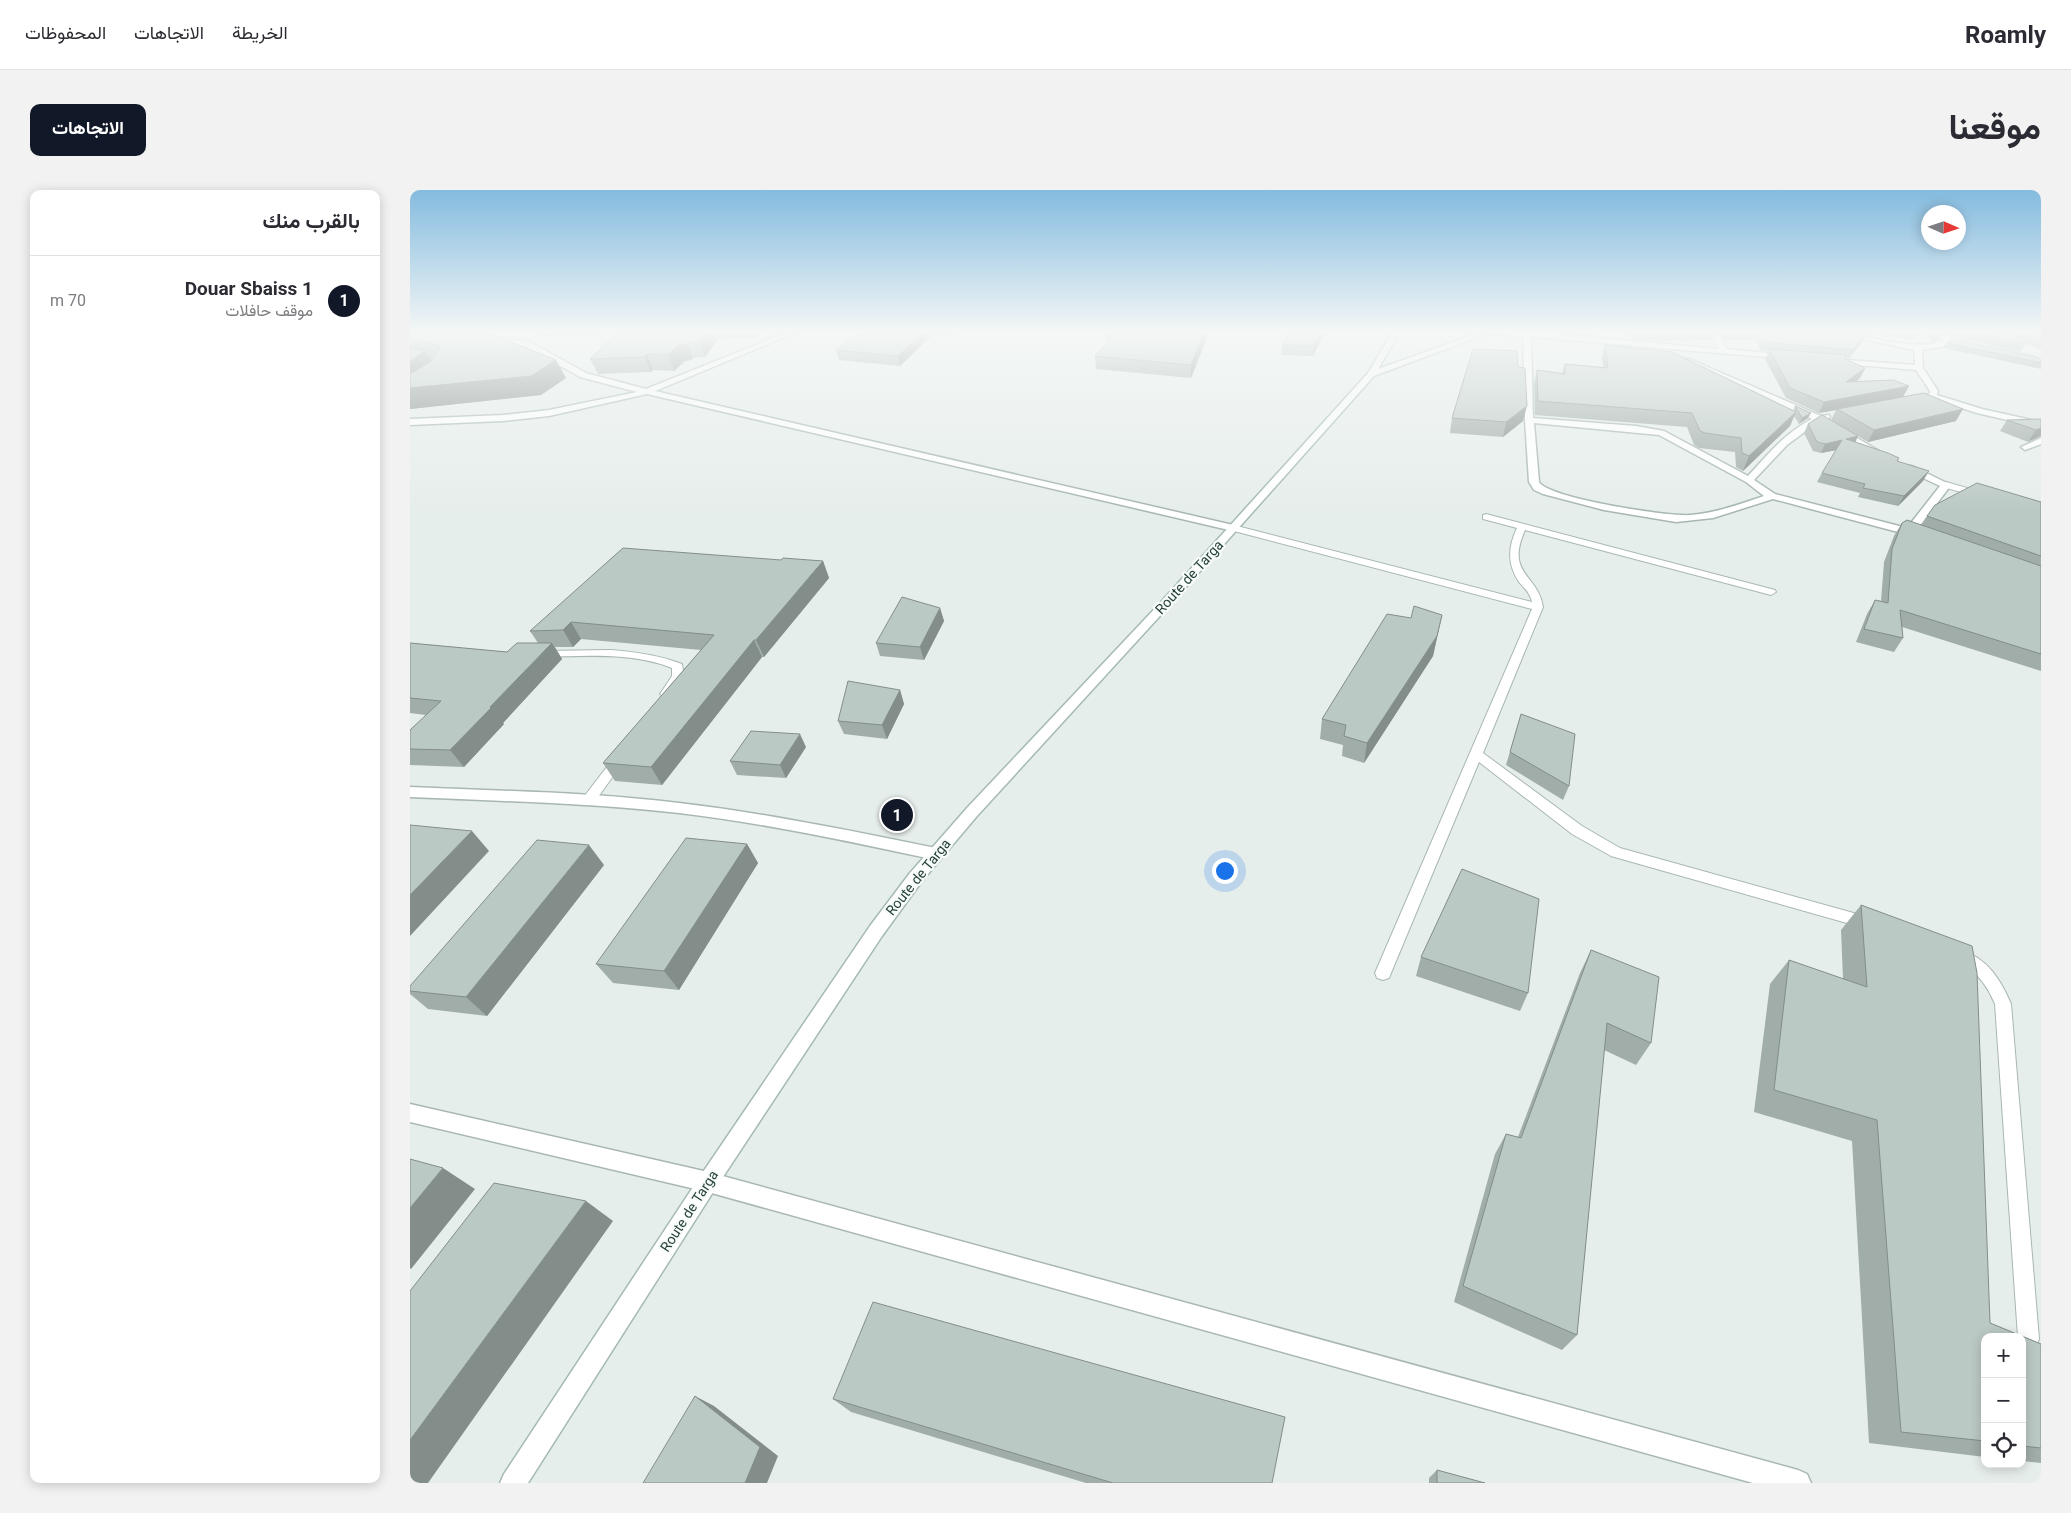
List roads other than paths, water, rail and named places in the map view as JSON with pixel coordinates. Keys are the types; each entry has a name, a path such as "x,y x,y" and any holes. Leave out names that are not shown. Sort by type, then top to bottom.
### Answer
{"street":[{"path":"641,390 1233,528"},
{"path":"410,422 503,418 549,413 651,390"},
{"name":"Route de Targa","path":"513,1483 708,1182 876,930 936,854 1356,390"},
{"path":"1528,390 1534,482 1538,488 1560,496 1652,516 1675,519 1725,514 1772,496"},
{"path":"1756,390 1818,418 1894,462 1946,485 1910,531"},
{"path":"1934,390 1934,396"},
{"path":"1904,400 1934,396 1973,409 2041,425"},
{"path":"1749,480 1798,430 1818,418 1838,414"},
{"path":"1529,420 1636,429 1661,433 1749,480 1772,496 1910,531 1926,537"},
{"path":"2025,447 2041,441"},
{"path":"410,792 588,801 678,808 812,828 936,854"},
{"path":"410,1113 708,1182 1798,1483"}],"lane":[{"path":"1946,485 1993,498"},
{"path":"1486,517 1771,592"},
{"path":"1383,973 1538,606 1536,594 1523,580 1515,565 1513,554 1517,537 1522,527"},
{"path":"1233,528 1538,606"},
{"path":"533,654 591,653 645,656 667,660 678,666 678,676 658,704"},
{"path":"588,801 629,745"},
{"path":"1476,754 1577,830 1616,852 1856,919 1883,929"},
{"path":"1947,951 1966,958 1981,970 1993,983 2003,1004 2029,1339"}],"place":[{"name":"Douar Sbaiss 1","path":"897,815"}]}
